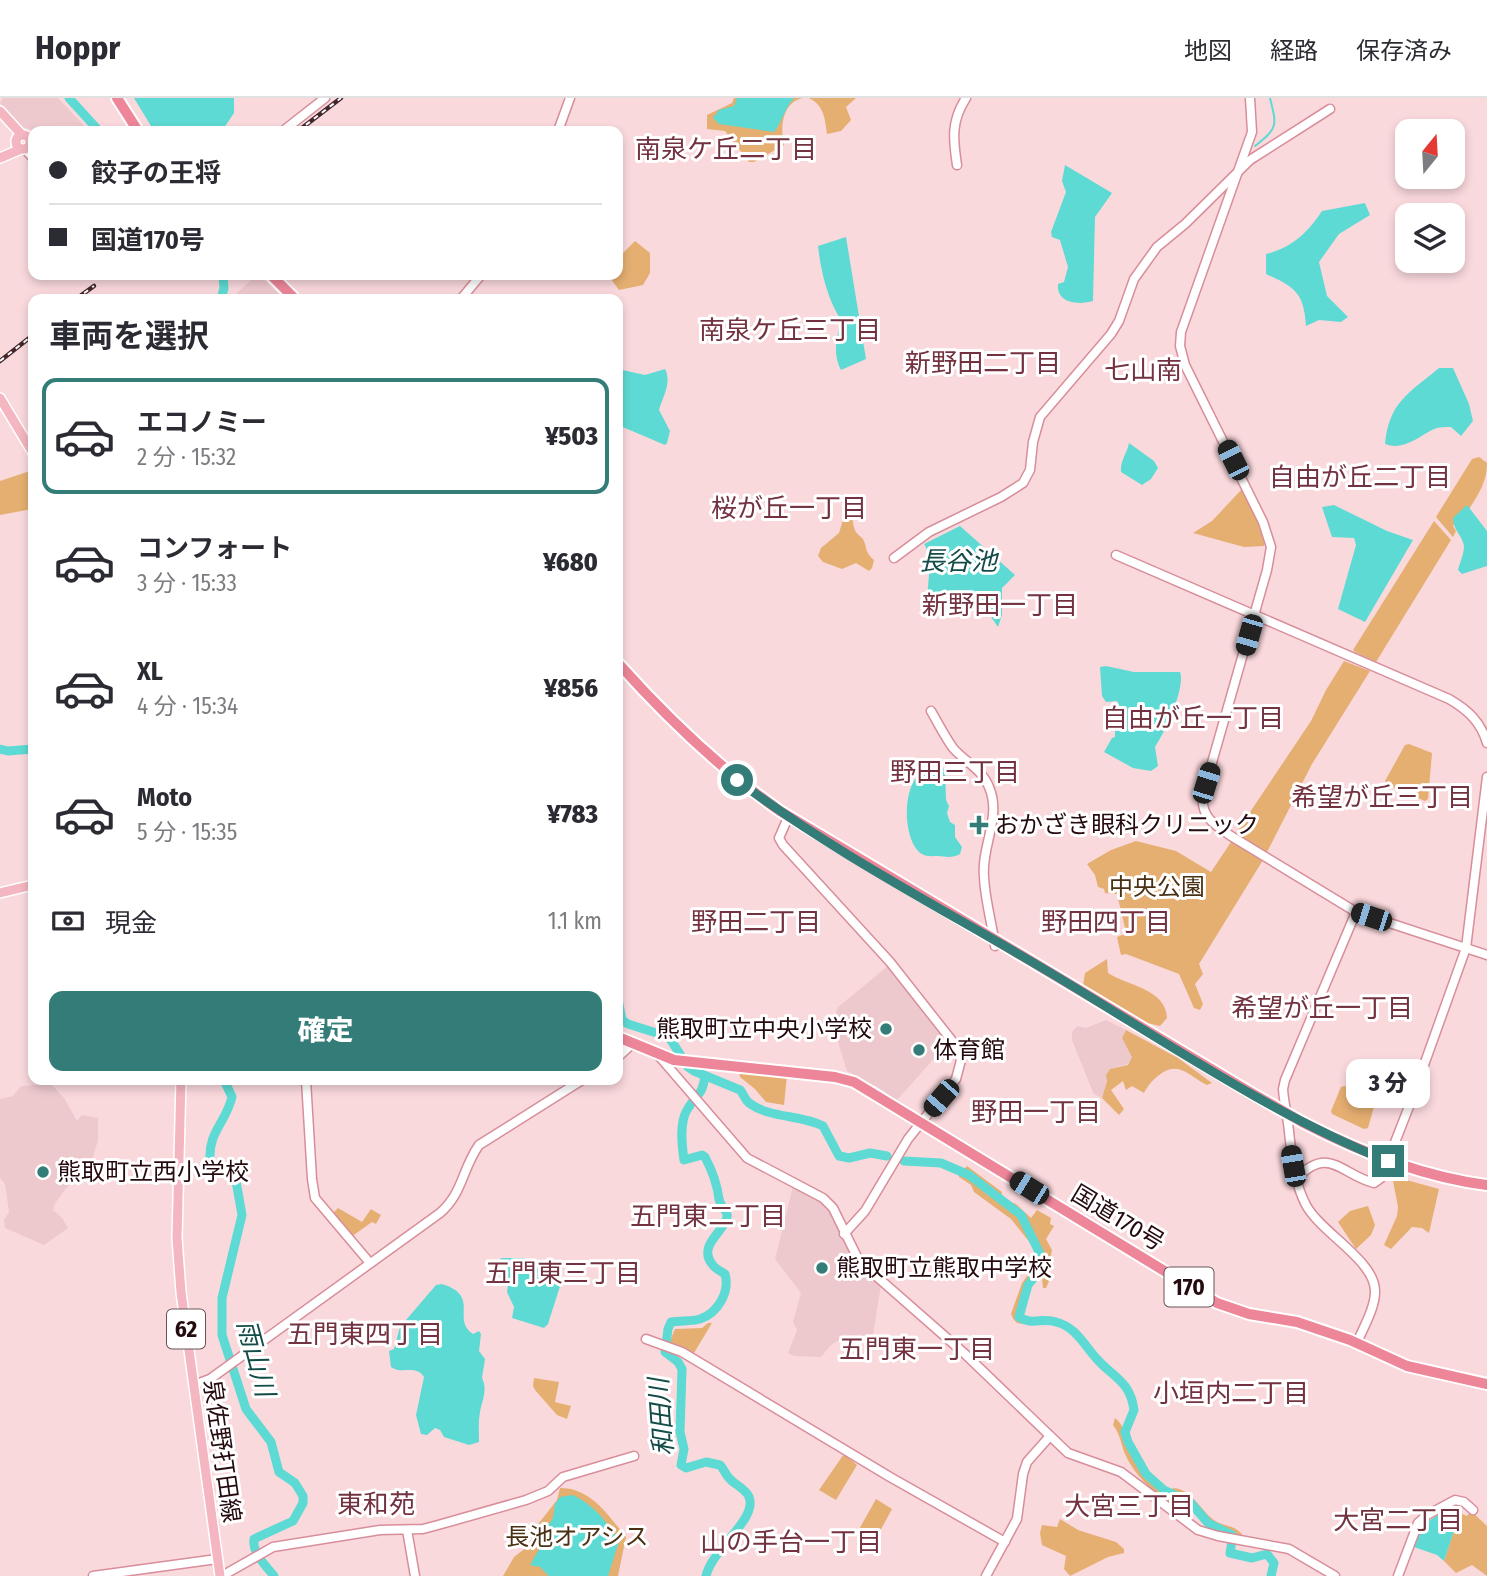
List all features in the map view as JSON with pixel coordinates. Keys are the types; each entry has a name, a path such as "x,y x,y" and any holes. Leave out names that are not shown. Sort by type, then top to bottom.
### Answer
{"highway":[{"path":"117,98 134,126"},
{"path":"276,280 290,294"},
{"path":"623,668 687,736 758,796 995,943"},
{"path":"623,679 657,716 705,761 786,822 1302,1122 1388,1161 1444,1177 1487,1185"},
{"name":"国道170号","path":"623,1040 674,1060 843,1078 860,1085 920,1121 1210,1300 1229,1309 1297,1322 1357,1343 1407,1366 1487,1384"}],"main road":[{"path":"0,157 23,145 1,113"},
{"path":"0,398 28,445"},
{"path":"0,887 28,880"},
{"path":"0,893 28,886"},
{"name":"泉佐野打田線","path":"181,1085 178,1250 181,1292 221,1576"}],"street":[{"path":"289,126 325,98"},
{"path":"560,126 570,98"},
{"path":"957,165 953,125 966,98"},
{"path":"1250,98 1252,132 1181,332 1180,346 1185,365 1269,537 1271,547 1203,794 1204,811 1211,822 1231,836 1356,912 1487,955"},
{"path":"894,558 929,532 1001,497 1023,483 1030,470 1032,442 1040,417 1111,334 1119,321 1134,279 1157,247 1250,160 1330,109"},
{"path":"465,294 477,280"},
{"path":"1116,555 1449,699 1484,725 1487,743"},
{"path":"931,711 954,748 982,774 992,794 994,806 983,876 995,943"},
{"path":"1296,1179 1312,1166 1323,1162 1342,1167 1374,1183 1378,1182 1388,1161 1466,948 1487,777"},
{"path":"786,822 779,838 783,845 890,962 959,1051 961,1060 956,1079 920,1121 865,1211 844,1234"},
{"path":"1356,912 1285,1080 1284,1102 1301,1195 1317,1223 1353,1253 1375,1288 1357,1343"},
{"path":"623,1054 632,1044"},
{"path":"658,1055 747,1158 823,1198 833,1208 859,1261 965,1354 1068,1453 1121,1472 1198,1530 1289,1549 1335,1576"},
{"path":"306,1085 315,1198 370,1263"},
{"path":"194,1384 210,1380 450,1203 457,1193 469,1161 479,1146 574,1085"},
{"path":"646,1339 682,1352 890,1477 1005,1542"},
{"path":"986,1576 1017,1519 1027,1462 1050,1436"},
{"path":"221,1576 269,1549 380,1530 407,1530 438,1525 526,1500 548,1491 563,1477 634,1455"},
{"path":"1398,1576 1415,1528 1422,1519 1455,1500 1464,1502 1473,1510"},
{"path":"407,1530 415,1576"},
{"path":"93,1576 217,1559"}],"shaded area":[{"path":"3,98 58,98 84,126 28,126 28,129 17,126 0,103"},
{"path":"251,280 264,280 279,294 236,294"},
{"name":"熊取町立中央小学校","path":"888,966 943,1036 940,1052 896,1101 876,1086 853,1077 853,1074 847,1071 832,1023 838,1007"},
{"path":"1106,1020 1126,1030 1122,1038 1133,1057 1128,1064 1110,1069 1102,1098 1092,1090 1072,1040 1072,1032 1077,1026 1086,1028"},
{"name":"熊取町立西小学校","path":"52,1085 64,1098 77,1121 82,1115 98,1118 98,1140 93,1157 96,1168 76,1176 55,1203 53,1210 68,1228 44,1245 5,1228 4,1220 9,1212 5,1184 0,1178 0,1099 13,1096 21,1086"},
{"name":"熊取町立熊取中学校","path":"793,1186 813,1196 831,1214 852,1259 881,1285 873,1335 852,1344 842,1338 831,1345 821,1357 794,1356 788,1353 797,1330 793,1322 801,1293 775,1259"}],"green space":[{"path":"734,98 803,98 791,105 784,117 784,145 754,162 749,162 725,131 707,129 707,115 732,103"},
{"path":"809,98 856,98 846,107 851,120 841,131 827,134 821,109"},
{"path":"635,241 650,253 650,273 643,285 619,290 612,280 623,280 623,253"},
{"path":"1479,457 1487,463 1484,482 1469,509 1467,506 1453,526 1456,531 1453,537 1436,517 1472,459"},
{"path":"28,472 28,510 0,515 0,481"},
{"path":"1242,489 1261,524 1264,546 1244,547 1193,533 1212,521"},
{"path":"849,500 853,500 852,515 856,531 874,560 869,571 856,563 842,569 823,562 818,556 821,548 839,533"},
{"path":"1434,521 1451,540 1376,662 1355,652 1353,650"},
{"path":"1344,661 1370,671 1312,764 1266,854 1236,833 1311,721"},
{"path":"1405,745 1432,753 1428,799 1425,801 1386,784 1385,781"},
{"name":"中央公園","path":"1136,841 1176,851 1211,872 1231,842 1263,860 1199,964 1203,974 1195,984 1203,1004 1200,1010 1194,1008 1179,974 1126,954 1121,955 1117,937 1130,932 1126,932 1117,894 1105,893 1104,889 1098,887 1095,875 1087,864 1111,850"},
{"path":"1107,959 1108,973 1153,994 1160,1001 1167,1018 1160,1026 1147,1023 1083,985 1085,973"},
{"path":"1126,1030 1178,1058 1212,1083 1207,1085 1176,1069 1165,1071 1144,1093 1132,1086 1126,1090 1123,1081 1111,1090 1124,1109 1119,1115 1102,1098 1106,1075 1110,1069 1128,1065 1132,1057 1122,1038"},
{"path":"739,1070 787,1075 784,1105 766,1102 740,1077"},
{"path":"1341,1087 1377,1096 1368,1128 1364,1129 1332,1114"},
{"path":"967,1166 1002,1192 1001,1199 1016,1204 1031,1218 1037,1210 1051,1218 1050,1224 1054,1226 1046,1239 1052,1250 1050,1279 1046,1288 1043,1288 1042,1278 1037,1271 1026,1287 1019,1317 1028,1323 1017,1323 1011,1314 1022,1283 1039,1260 1039,1254 1011,1219 974,1192 971,1185 959,1177"},
{"path":"1392,1176 1439,1189 1429,1233 1422,1228 1412,1227 1391,1249 1384,1245 1397,1216 1398,1207"},
{"path":"1368,1206 1375,1225 1371,1235 1356,1249 1338,1222 1350,1211"},
{"path":"338,1208 362,1222 371,1209 381,1215 376,1224 372,1222 351,1237 332,1214"},
{"path":"712,1323 691,1358 669,1343 675,1329 702,1328"},
{"path":"534,1378 559,1382 555,1402 571,1406 567,1419 557,1415 535,1390"},
{"path":"1115,1418 1122,1426 1137,1463 1157,1486 1163,1491 1175,1488 1185,1492 1217,1522 1236,1529 1244,1538 1211,1531 1186,1505 1174,1499 1169,1504 1150,1488 1126,1456 1113,1425"},
{"path":"844,1454 857,1465 836,1500 819,1490"},
{"name":"長池オアシス","path":"560,1488 571,1489 590,1498 626,1537 618,1576 503,1576 514,1557 527,1547 539,1523 557,1500"},
{"path":"876,1499 892,1509 874,1542 857,1533"},
{"path":"1471,1511 1487,1526 1487,1576 1472,1565 1456,1573 1444,1561 1460,1513 1467,1516"},
{"path":"1060,1519 1078,1530 1116,1542 1124,1549 1124,1553 1108,1557 1070,1576 1064,1569 1066,1556 1042,1545 1042,1525 1057,1527"}],"water":[{"path":"134,98 234,98 234,113 225,126 151,126"},
{"path":"737,98 794,98 774,132 719,124 713,118 719,110 734,106"},
{"path":"1065,165 1112,193 1095,217 1093,301 1088,302 1070,302 1058,291 1058,284 1064,282 1068,267 1060,240 1052,237 1051,232 1066,192 1062,181"},
{"path":"1365,203 1370,215 1339,234 1319,262 1327,296 1348,317 1341,322 1319,320 1306,326 1303,306 1296,292 1266,274 1266,254 1284,248 1299,238 1322,211"},
{"path":"846,237 866,359 841,370 836,351 841,320 825,284 818,246"},
{"path":"1439,368 1453,368 1469,404 1473,421 1461,436 1451,427 1442,427 1398,446 1385,444 1387,430 1396,408 1410,392"},
{"path":"665,369 667,384 659,410 670,431 665,445 623,427 623,370 645,375"},
{"path":"1129,443 1154,461 1158,468 1151,479 1142,485 1121,472"},
{"path":"1334,505 1387,531 1413,540 1365,622 1338,609 1356,545 1354,538 1332,537 1322,507"},
{"path":"1467,505 1487,531 1487,566 1462,574 1458,570 1464,546 1453,518"},
{"name":"長谷池","path":"960,526 1015,575 1002,588 1002,615 998,627 982,604 967,600 960,590 939,596 933,602 927,598 929,562 924,544"},
{"path":"1100,667 1134,672 1180,672 1177,699 1155,747 1158,766 1151,771 1133,768 1104,752 1115,737 1115,722 1122,713 1117,701 1106,702 1102,696"},
{"path":"931,767 945,769 946,800 949,806 947,813 950,822 955,825 955,837 962,847 960,854 955,856 924,855 915,847 910,836 907,809 909,795 913,782"},
{"path":"501,1258 523,1258 558,1270 562,1280 548,1324 544,1328 512,1318 514,1307 507,1292 506,1277 496,1267"},
{"path":"442,1284 460,1295 467,1328 473,1334 479,1331 481,1334 479,1351 485,1359 482,1378 485,1391 479,1416 479,1442 469,1445 444,1437 440,1430 435,1428 427,1435 421,1434 416,1415 424,1377 417,1371 391,1367 389,1351 394,1349 400,1327 436,1285"},
{"name":"長池オアシス","path":"573,1495 599,1515 619,1541 608,1576 549,1576 540,1567 530,1565 553,1518 555,1504 560,1497"},
{"path":"1451,1506 1460,1513 1444,1561 1437,1555 1414,1547 1420,1527"}],"waterway":[{"path":"69,98 94,126"},
{"path":"1255,146 1274,126 1270,98"},
{"path":"222,294 223,280"},
{"name":"雨山川","path":"0,749 28,749"},
{"path":"623,1021 669,1037 688,1067 740,1090 747,1101 758,1108 823,1126 839,1156 849,1158 870,1153 887,1156"},
{"name":"和田川","path":"705,1076 700,1092 684,1115 682,1148 684,1160 702,1155 705,1157 727,1214 724,1225 708,1250 712,1264 725,1274 726,1288 717,1307 706,1316 696,1320 671,1322 665,1352 678,1362 682,1369 680,1432 684,1449 681,1465 686,1468 706,1462 720,1465 729,1478 748,1494 750,1506 741,1525 717,1555 706,1576"},
{"name":"雨山川","path":"226,1085 232,1097 214,1135 210,1162 236,1181 242,1215 222,1298 222,1335 246,1409 271,1442 279,1472 295,1483 303,1496 303,1503 293,1521 254,1539 257,1554 274,1576"},
{"path":"904,1161 941,1163 969,1175 1021,1215 1044,1262 1028,1285 1019,1317 1028,1321 1056,1322 1074,1332 1129,1392 1134,1410 1125,1432 1146,1474 1164,1490 1190,1502 1208,1523 1232,1535"},
{"path":"1232,1541 1230,1553 1252,1558 1267,1554 1274,1563 1271,1576"}],"railway":[{"path":"305,126 341,98"},
{"path":"83,294 94,286"},
{"path":"0,361 28,339"}],"place":[{"name":"おかざき眼科クリニック","path":"979,825"},
{"name":"熊取町立中央小学校","path":"886,1029"},
{"name":"体育館","path":"919,1050"},
{"name":"熊取町立西小学校","path":"43,1172"},
{"name":"熊取町立熊取中学校","path":"822,1268"}],"district":[{"name":"南泉ケ丘二丁目","path":"726,149"},
{"name":"南泉ケ丘三丁目","path":"790,330"},
{"name":"新野田二丁目","path":"983,363"},
{"name":"七山南","path":"1143,370"},
{"name":"自由が丘二丁目","path":"1360,477"},
{"name":"桜が丘一丁目","path":"789,508"},
{"name":"新野田一丁目","path":"1000,605"},
{"name":"自由が丘一丁目","path":"1193,718"},
{"name":"野田三丁目","path":"955,772"},
{"name":"希望が丘三丁目","path":"1382,797"},
{"name":"野田二丁目","path":"756,922"},
{"name":"野田四丁目","path":"1106,922"},
{"name":"希望が丘一丁目","path":"1322,1008"},
{"name":"野田一丁目","path":"1036,1112"},
{"name":"五門東二丁目","path":"708,1216"},
{"name":"五門東三丁目","path":"563,1273"},
{"name":"五門東四丁目","path":"365,1334"},
{"name":"五門東一丁目","path":"917,1349"},
{"name":"小垣内二丁目","path":"1231,1393"},
{"name":"東和苑","path":"376,1504"},
{"name":"大宮三丁目","path":"1129,1506"},
{"name":"大宮二丁目","path":"1398,1520"},
{"name":"山の手台一丁目","path":"791,1542"}],"route":[{"path":"737,780 845,852 1164,1042 1330,1137 1388,1161"}]}
